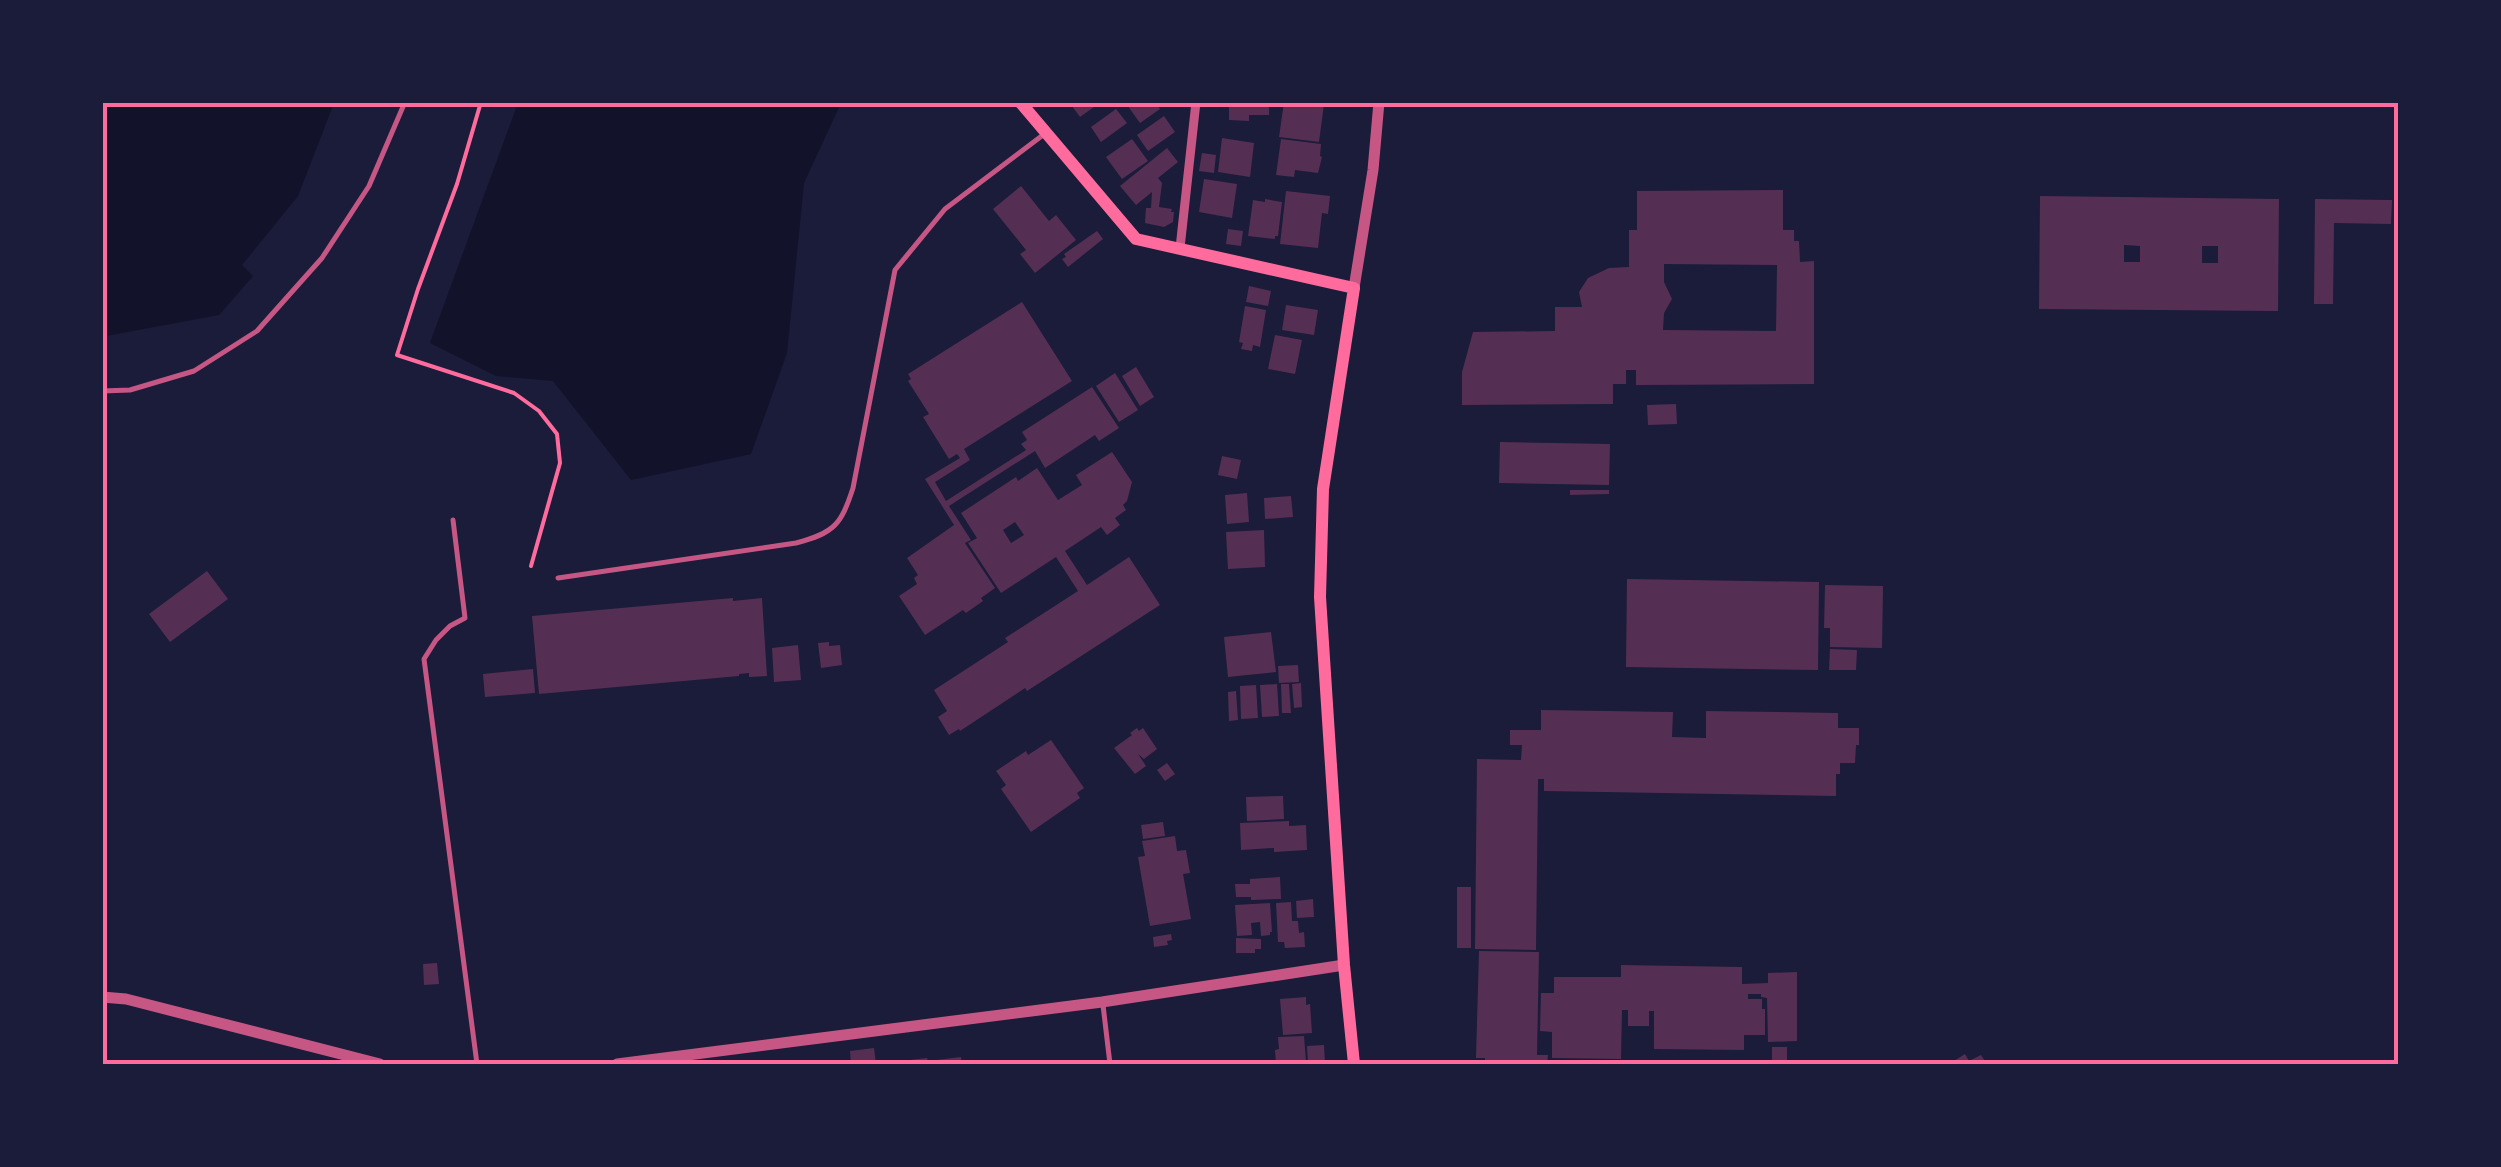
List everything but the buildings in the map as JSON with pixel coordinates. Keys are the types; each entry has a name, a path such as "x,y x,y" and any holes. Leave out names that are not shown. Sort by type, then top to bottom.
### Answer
{"main road":[{"path":"1020,102 1136,240 1354,288 1322,489 1320,598 1354,1064"}],"street":[{"path":"1180,248 1196,102"},
{"path":"1354,288 1380,102"},
{"path":"617,1064 1102,1002 1344,965"},
{"path":"102,997 126,999 380,1064"}],"lane":[{"path":"102,391 130,390 194,371 257,331 322,258 370,186 405,102"},
{"path":"558,578 796,542 832,529 844,514 853,488 895,270 945,209 1046,133"},
{"path":"453,520 465,618 436,640 424,660 478,1064"},
{"path":"1102,1002 1110,1064"}],"path":[{"path":"481,102 457,184 397,355 514,393 540,411 557,434 560,463 530,566"}],"shaded area":[{"path":"102,103 334,103 298,196 242,265 253,276 219,315 106,336 102,313"},
{"path":"518,103 841,103 804,183 787,353 751,454 631,480 553,381 496,376 430,343"}]}
